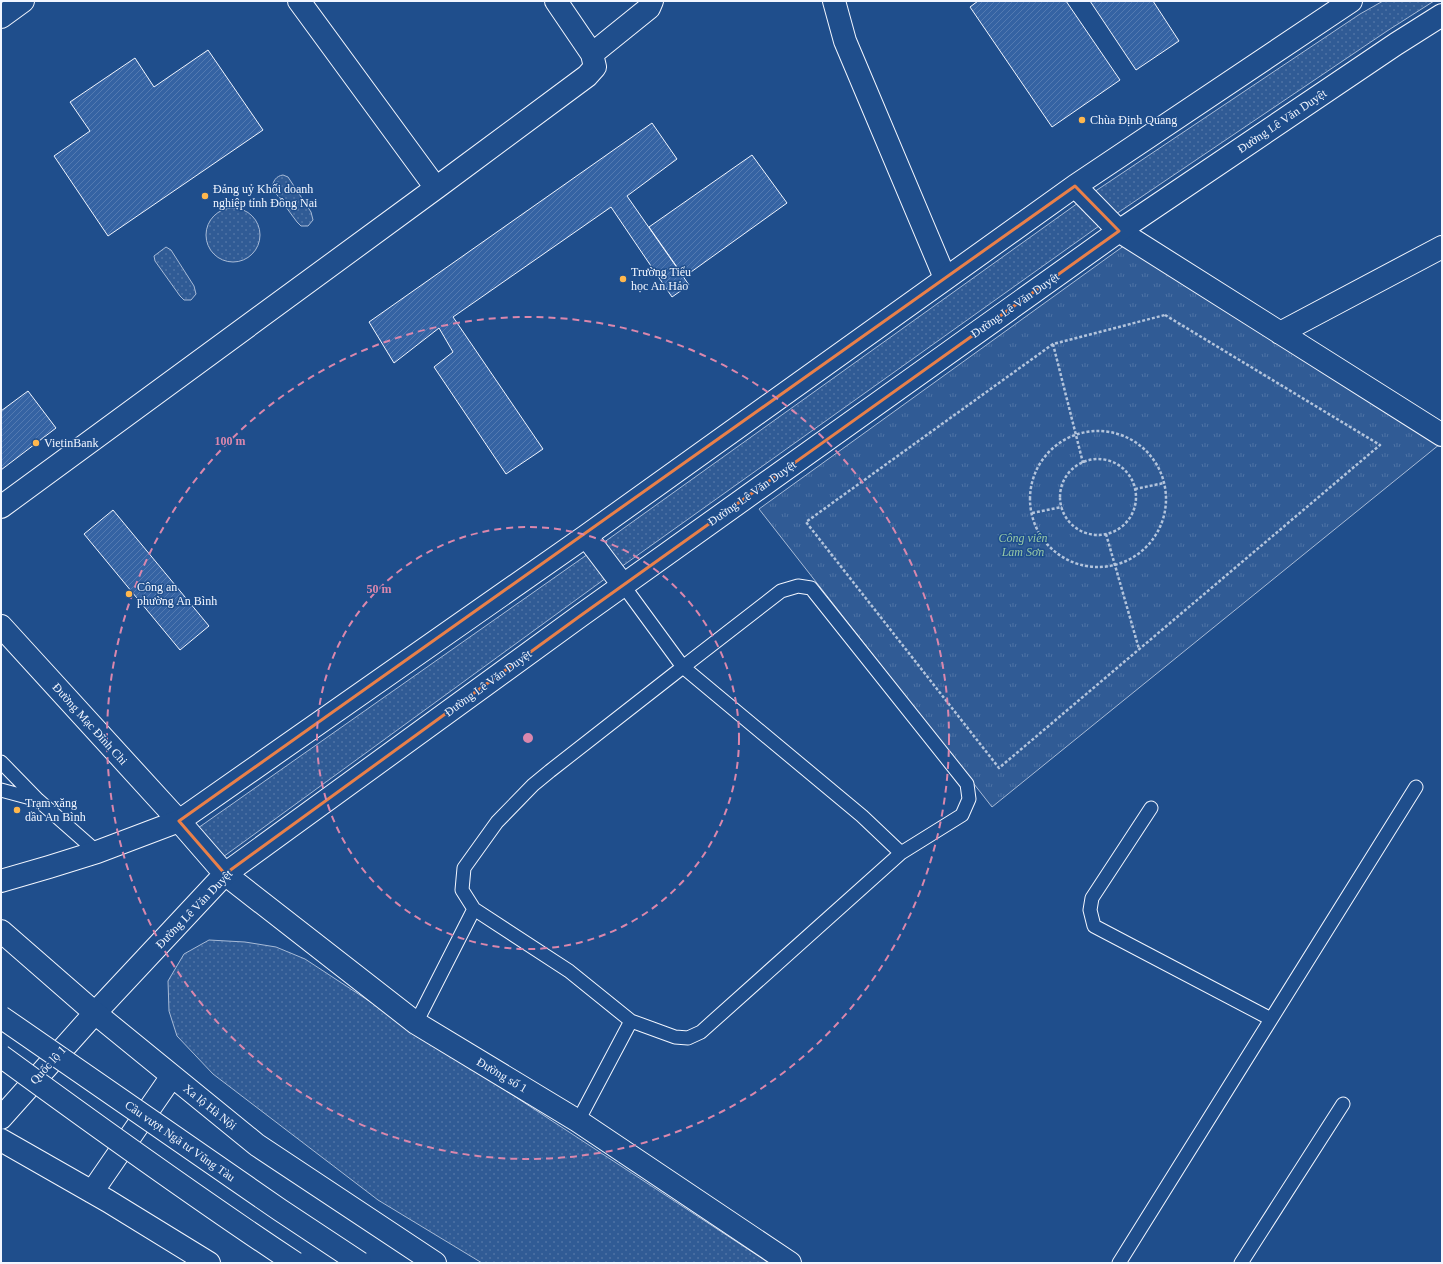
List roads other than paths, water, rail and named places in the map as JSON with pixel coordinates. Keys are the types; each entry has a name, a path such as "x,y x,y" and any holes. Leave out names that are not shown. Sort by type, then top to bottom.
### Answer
{"main road":[{"path":"1,17 24,1"},
{"path":"299,1 436,188"},
{"path":"1,507 587,76 595,67 592,54 556,1"},
{"path":"592,54 649,8 652,1"},
{"path":"834,1 845,41 946,278"},
{"path":"1,881 97,852 179,821 586,536 1075,186 1351,1"},
{"name":"Đường Lê Văn Duyệt","path":"95,1014 224,874 623,585 1119,231 1396,44 1442,15"},
{"path":"1075,186 1119,231 1442,434"},
{"path":"1280,333 1442,248"},
{"path":"586,536 623,585"},
{"name":"Đường Mạc Đĩnh Chi","path":"1,626 179,821 224,874"},
{"name":"Đường số 1","path":"224,874 416,1023 578,1121 790,1263"},
{"name":"Xa lộ Hà Nội","path":"1,931 95,1014 257,1145 435,1263"},
{"name":"Quốc lộ 1","path":"1,1118 95,1014"},
{"name":"Cầu vượt Ngã tư Vũng Tàu","path":"1,1017 280,1210 360,1263"},
{"path":"1,1056 116,1140 295,1263"},
{"path":"92,1192 172,1076"},
{"path":"1,1140 92,1192 209,1263"}],"lane":[{"path":"623,585 683,667 862,816 901,853"},
{"path":"798,586 811,588 967,784 969,798 962,815 901,853 701,1032 688,1038 675,1037 631,1021 570,971 474,909 462,890 464,868 497,822 533,785 781,591 798,586"},
{"path":"1,762 38,800 97,852"},
{"path":"1119,1263 1416,787"},
{"path":"1,790 38,800"},
{"path":"1151,808 1092,898 1090,910 1094,926 1272,1019"},
{"path":"416,1023 474,909"},
{"path":"578,1121 631,1021"},
{"path":"1241,1263 1343,1104"}],"place":[{"name":"Chùa Định Quang","path":"1082,120"},
{"name":"Đảng uỷ Khối doanh nghiệp tỉnh Đồng Nai","path":"205,196"},
{"name":"Trường Tiểu học An Hảo","path":"623,279"},
{"name":"VietinBank","path":"36,443"},
{"name":"Công an phường An Bình","path":"129,594"},
{"name":"Trạm xăng dầu An Bình","path":"17,810"}],"park label":[{"name":"Công viên Lam Sơn","path":"1023,545"}]}
